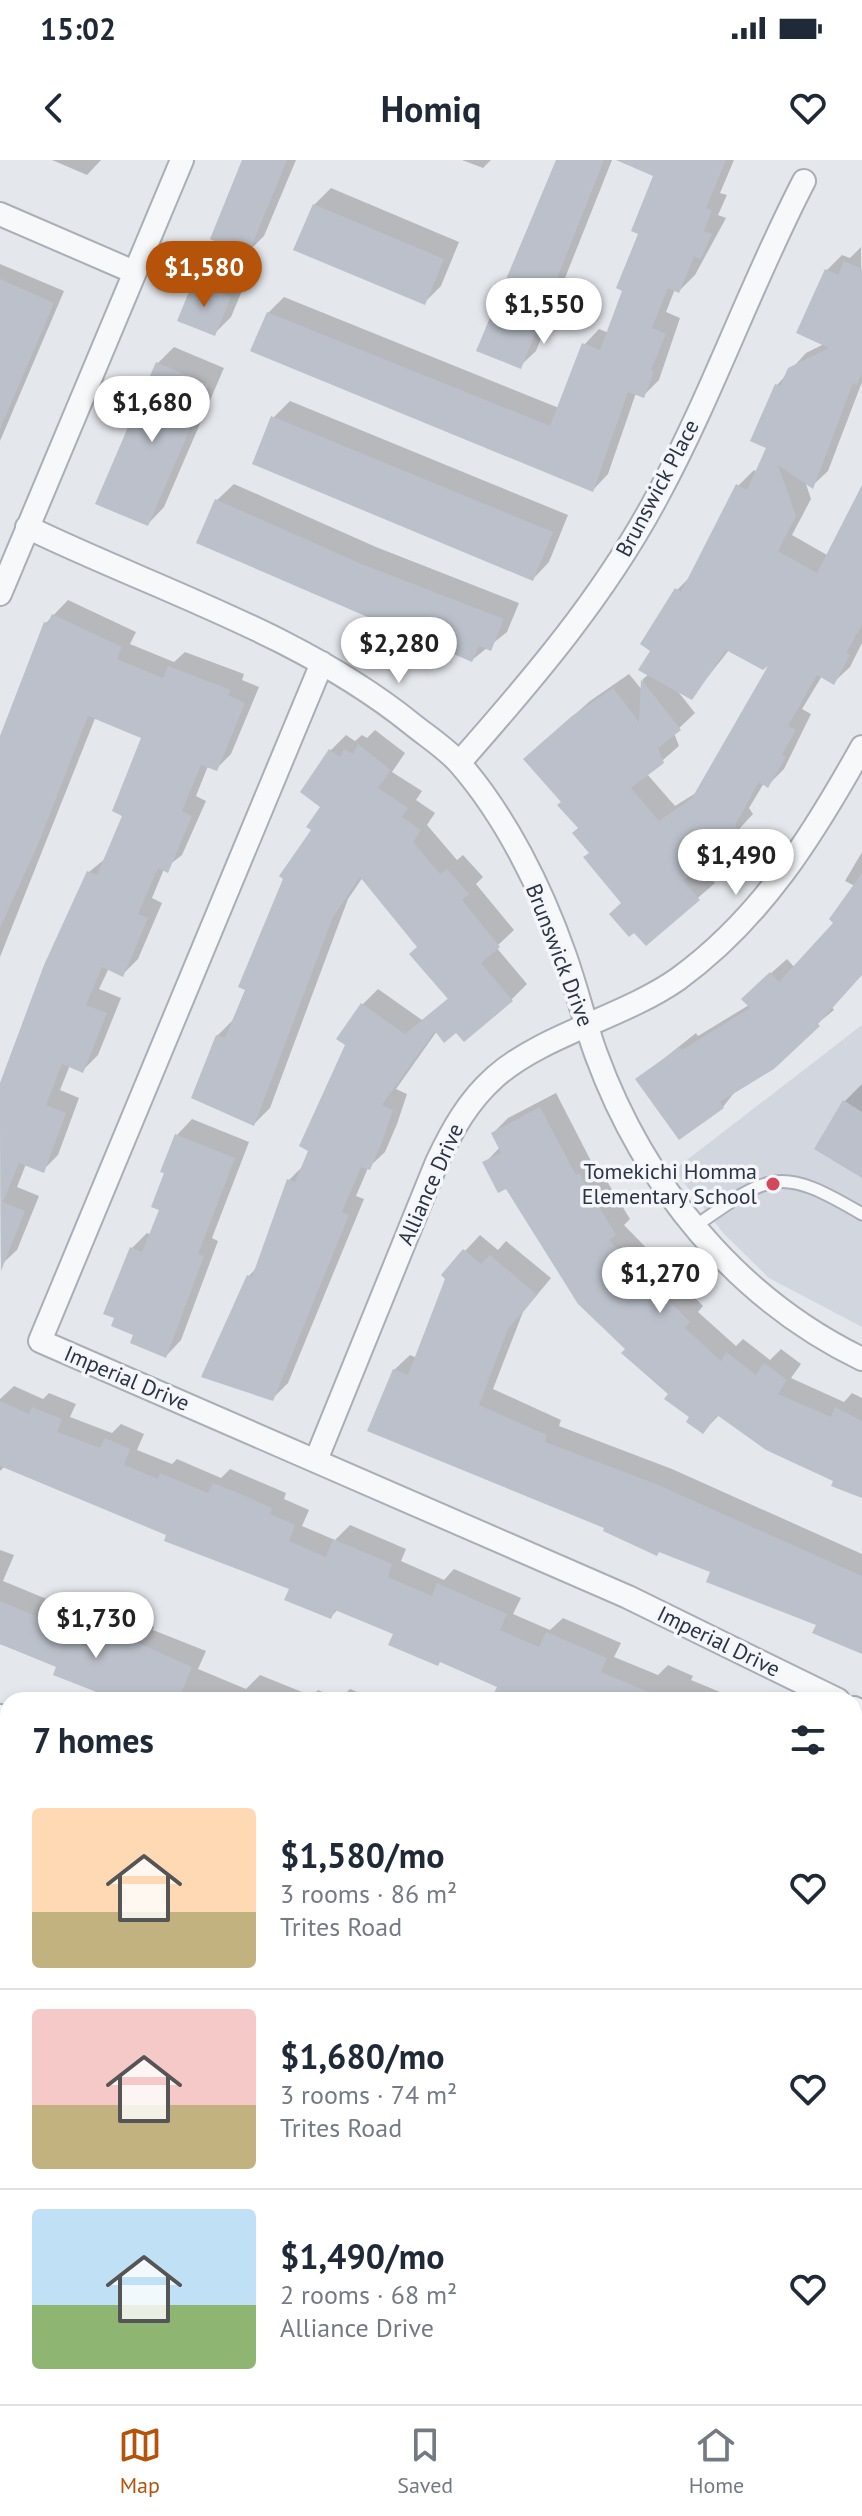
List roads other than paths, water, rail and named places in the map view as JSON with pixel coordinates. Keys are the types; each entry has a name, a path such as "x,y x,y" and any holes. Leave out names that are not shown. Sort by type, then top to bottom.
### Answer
{"street":[{"path":"0,594 182,160"},
{"name":"Brunswick Place","path":"459,763 534,679 598,593 633,539 679,454 773,241 804,181"},
{"path":"0,214 134,272"},
{"name":"Brunswick Drive","path":"27,527 322,663 390,707 459,763 508,835 542,896 587,1027 629,1128 694,1227 726,1264 760,1294 802,1326 862,1359"},
{"name":"Imperial Drive","path":"322,663 40,1341 628,1597 822,1692"},
{"name":"Alliance Drive","path":"316,1460 456,1122 497,1074 628,1009 676,980 722,945 797,857 862,747"}],"lane":[{"path":"694,1227 757,1185 782,1181 804,1182 862,1214"}],"place":[{"name":"Tomekichi Homma Elementary School","path":"773,1184"}]}
